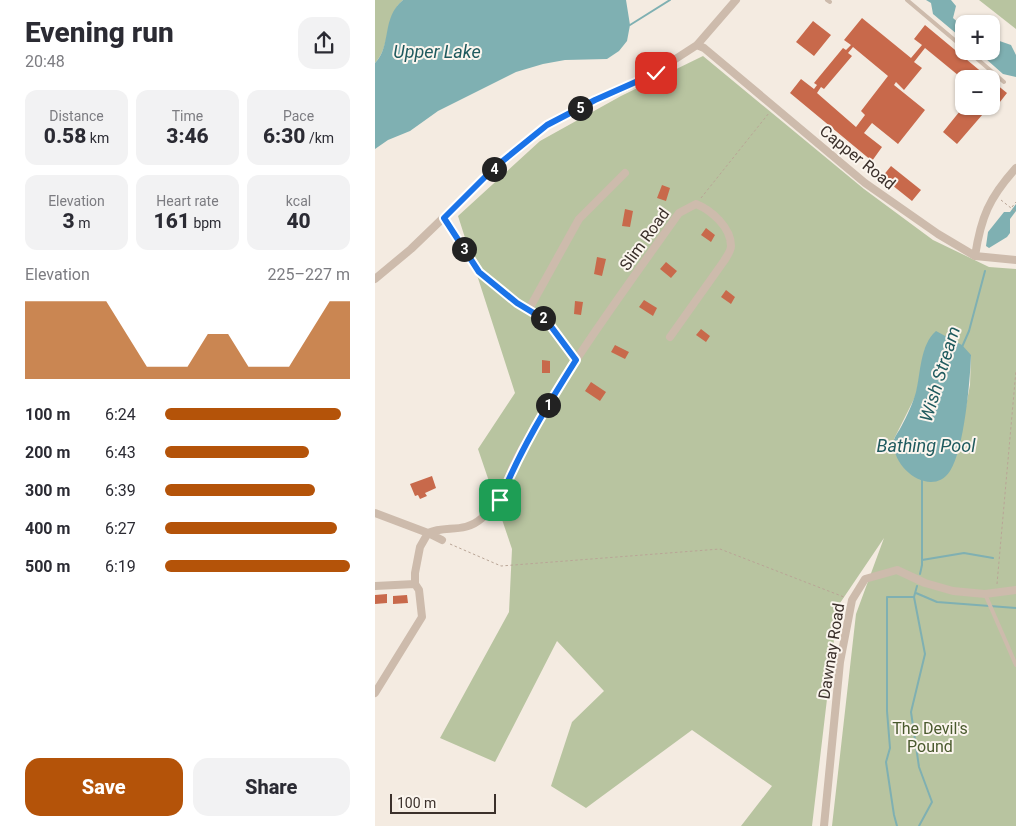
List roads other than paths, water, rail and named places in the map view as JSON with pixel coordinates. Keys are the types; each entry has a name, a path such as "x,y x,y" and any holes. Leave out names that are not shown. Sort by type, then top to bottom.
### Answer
{"street":[{"path":"375,278 411,250 494,168 547,125 595,100 643,80 697,45 736,0"},
{"name":"Capper Road","path":"697,45 704,48 865,183 938,234 975,256 1016,260"},
{"path":"975,256 983,218 994,195 1016,168"},
{"path":"529,309 579,219 625,173"},
{"name":"Slim Road","path":"375,513 428,533 433,531 459,530 481,520 500,500 519,455 576,360 679,213 696,204 706,208 718,219 729,236 731,248 670,337"},
{"path":"444,218 479,272 517,303 547,321 576,360"},
{"path":"375,693 422,617 419,590 415,584 420,546 428,533 442,540"},
{"name":"Dawnay Road","path":"824,826 840,662 852,600 865,579 897,570 925,583 953,591 985,594 1016,590"},
{"path":"375,586 415,584"}],"lane":[{"path":"907,0 955,40"},
{"path":"978,60 1004,82"},
{"path":"985,594 1016,665"}],"water":[{"name":"Upper Lake","path":"403,0 626,0 630,25 627,41 619,51 607,59 565,60 516,72 438,111 410,131 388,140 375,149 375,63 383,49 392,15 396,7"},
{"path":"926,0 951,0 956,6 953,18 955,20 955,32 933,14 931,3"},
{"path":"1000,41 1011,45 1016,55 1016,77 1003,74 987,60 1000,60"},
{"path":"1016,204 1016,211 1010,219 1010,233 1007,237 989,248 986,246 988,232 1004,212 1010,212"},
{"name":"Bathing Pool","path":"936,331 962,345 971,355 968,398 959,448 950,471 942,479 933,482 923,481 905,469 895,451 894,440 915,396 924,351"}],"waterway":[{"path":"630,25 670,0"},
{"name":"Wish Stream","path":"962,347 969,331 985,271"},
{"name":"Wish Stream","path":"920,574 922,565 922,478"},
{"path":"922,560 964,553 993,558"},
{"path":"917,586 914,597 925,654 911,712 919,767 932,802 919,826"},
{"path":"916,593 937,602 1016,608"},
{"name":"Wish Stream","path":"897,826 886,762 890,748 887,711 887,597 914,597"}],"park label":[{"name":"The Devil's Pound","path":"930,737"}]}
